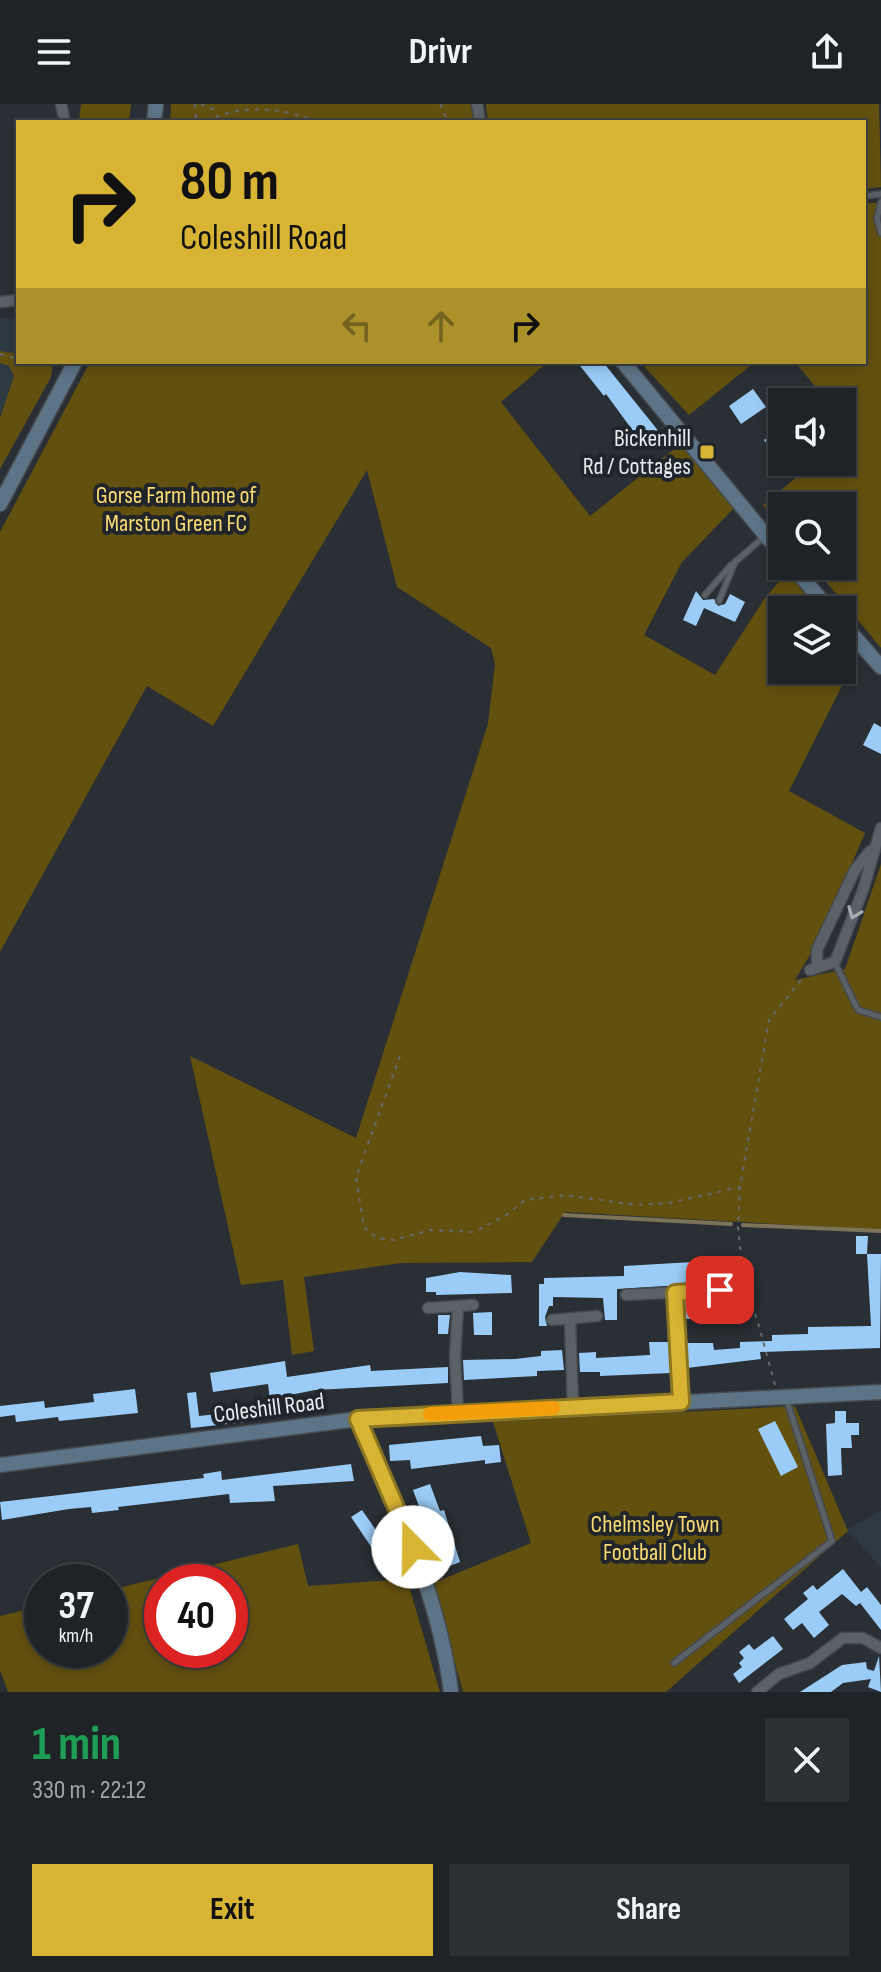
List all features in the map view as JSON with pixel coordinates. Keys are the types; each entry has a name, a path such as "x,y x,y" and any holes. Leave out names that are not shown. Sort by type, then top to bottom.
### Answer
{"street":[{"path":"0,504 74,364"},
{"path":"625,364 768,538"},
{"path":"804,580 818,596"},
{"path":"856,639 881,667"},
{"path":"874,846 855,870 817,950 814,967 835,962 863,890 881,828"},
{"path":"626,1295 720,1290"},
{"path":"675,1293 681,1402"},
{"path":"428,1308 473,1305"},
{"path":"458,1307 455,1356 458,1412"},
{"path":"552,1320 597,1316"},
{"path":"570,1319 573,1408"},
{"name":"Coleshill Road","path":"0,1465 358,1419 681,1402 781,1393 881,1392"},
{"path":"358,1419 429,1588 451,1692"},
{"path":"757,1692 779,1674 810,1663 843,1638 863,1638 881,1648"}],"lane":[{"path":"881,202 877,219 881,233"},
{"path":"705,595 735,562 766,535"},
{"path":"719,601 735,562"},
{"path":"835,962 858,1010 881,1017"},
{"path":"674,1663 832,1541 781,1393"}],"path":[{"path":"201,104 219,111 274,107 310,120"},
{"path":"209,120 219,111"},
{"path":"781,1393 745,1292 738,1227 740,1187 769,1020 814,967"},
{"path":"400,1056 356,1177 364,1227 377,1238 393,1240 431,1230 474,1232 506,1215 525,1200 565,1195 635,1205 669,1203 740,1187"}],"shaded area":[{"path":"0,318 16,319 16,364 53,364 51,377 0,469"},
{"path":"881,1511 881,1568 847,1529"}],"green space":[{"path":"81,104 131,104 129,120 79,120"},
{"path":"171,104 472,104 474,120 170,120"},
{"path":"486,104 879,104 881,187 866,189 866,120 488,120"},
{"path":"879,202 881,648 856,618 856,596 838,596 825,580 856,580 856,492 779,492 798,476 856,476 856,388 816,388 797,364 866,364 866,204"},
{"path":"0,351 16,354 16,364 53,364 51,377 0,469 0,418 14,376 9,366 0,363"},
{"name":"Gorse Farm home of Marston Green FC","path":"89,364 546,364 501,402 590,516 683,442 735,507 682,562 644,635 715,675 765,598 781,580 799,580 812,596 768,596 768,684 843,684 789,791 865,833 819,940 795,980 845,969 881,864 881,1230 565,1212 532,1262 401,1263 304,1277 314,1351 292,1355 283,1280 241,1285 190,1056 356,1138 488,724 495,664 491,648 397,587 367,470 213,726 147,686 0,952 0,532"},
{"path":"642,364 753,364 689,415"},
{"name":"Chelmsley Town Football Club","path":"795,1406 848,1531 666,1692 463,1692 433,1583 531,1543 493,1422"},
{"path":"298,1544 308,1586 407,1579 440,1692 8,1692 0,1670 0,1616 24,1610 24,1668 128,1668 128,1586 144,1582 144,1668 248,1668 248,1564 216,1564"}],"building":[{"path":"579,364 605,364 664,438 647,450 606,394 604,396"},
{"path":"753,389 766,407 741,424 729,406"},
{"path":"696,591 703,600 714,599 718,606 725,604 730,594 745,602 735,622 704,608 696,626 683,620"},
{"path":"874,723 881,727 881,754 863,745"},
{"path":"856,1236 868,1236 867,1254 856,1254"},
{"path":"867,1254 881,1254 880,1348 760,1352 761,1359 687,1368 686,1343 713,1343 714,1350 740,1348 740,1342 772,1341 772,1335 808,1334 808,1327 871,1326"},
{"path":"727,1260 728,1282 617,1289 617,1320 605,1320 603,1298 553,1297 553,1306 549,1306 545,1317 547,1326 539,1326 539,1284 544,1284 544,1278 624,1276 624,1266"},
{"path":"460,1272 511,1275 512,1293 436,1295 436,1292 426,1292 426,1278"},
{"path":"701,1299 702,1318 684,1319 683,1300"},
{"path":"492,1312 492,1335 474,1335 473,1313"},
{"path":"438,1315 450,1315 448,1334 438,1334"},
{"path":"649,1342 670,1342 671,1373 600,1376 600,1372 580,1372 579,1353 596,1352 596,1358 650,1355"},
{"path":"562,1350 564,1370 537,1371 537,1376 464,1380 463,1360 515,1359 541,1356 541,1351"},
{"path":"285,1361 287,1377 370,1365 371,1371 448,1367 448,1383 315,1390 290,1395 291,1405 271,1408 268,1384 213,1392 210,1373"},
{"path":"135,1389 138,1413 59,1421 58,1417 16,1422 15,1415 0,1417 0,1406 44,1401 45,1408 94,1402 93,1394"},
{"path":"196,1392 199,1416 245,1411 246,1422 191,1428 187,1393"},
{"path":"835,1411 846,1411 846,1423 859,1423 859,1435 851,1435 852,1448 841,1448 842,1475 828,1476 826,1424 835,1423"},
{"path":"775,1421 798,1467 781,1476 758,1429"},
{"path":"481,1436 483,1446 499,1445 501,1462 485,1464 485,1460 411,1469 410,1460 390,1461 389,1445"},
{"path":"351,1464 354,1481 273,1486 275,1501 230,1503 229,1494 118,1507 119,1510 92,1513 91,1507 2,1520 0,1502 204,1478 203,1474 221,1471 222,1480"},
{"path":"430,1484 440,1511 444,1510 460,1562 442,1569 413,1490"},
{"path":"362,1510 385,1543 374,1551 351,1517"},
{"path":"843,1569 861,1592 867,1587 881,1605 881,1630 860,1603 856,1606 842,1594 819,1612 829,1625 814,1638 802,1623 793,1630 784,1619 808,1599 803,1593 813,1585 817,1590"},
{"path":"773,1636 783,1649 739,1683 733,1674 742,1667 739,1663 744,1658 739,1652 749,1644 754,1650"},
{"path":"879,1656 881,1692 868,1687 871,1679 843,1683 831,1692 800,1692 842,1665 866,1662 867,1669 874,1671"}],"waterway":[{"path":"564,1215 731,1224"},
{"path":"743,1225 881,1231"}],"slow traffic":[{"path":"430,1414 553,1408"}],"place":[{"name":"Bickenhill Rd / Cottages","path":"707,452"}],"route":[{"path":"413,1547 358,1419 681,1402 675,1293 720,1290"}]}
